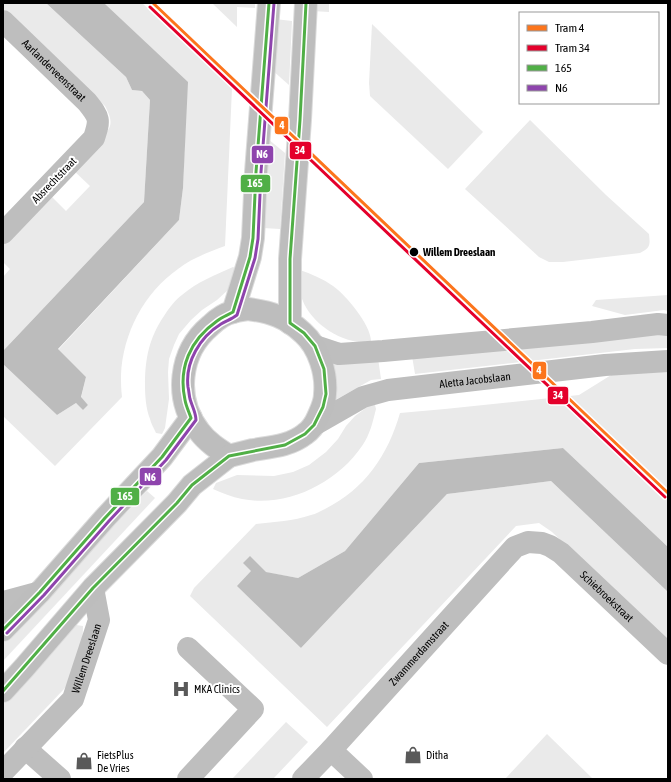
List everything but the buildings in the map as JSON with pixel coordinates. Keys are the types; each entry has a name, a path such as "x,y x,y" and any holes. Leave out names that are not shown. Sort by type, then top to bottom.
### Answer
{"main road":[{"path":"234,312 252,245 269,3"},
{"path":"290,323 290,259 300,120 306,3"},
{"path":"3,691 93,588 177,503 192,485 229,456 253,450 285,445 305,434 314,425 323,407 326,394 324,369 314,346 304,333 277,315 248,309 234,312 219,319 206,329 199,336 188,355 183,377 183,387 184,398 191,418 198,430 207,440 217,449 229,456"},
{"path":"3,630 40,592 105,518 162,457 191,418"}],"street":[{"name":"Aarlanderveenstraat","path":"3,22 87,102 95,112 99,124"},
{"name":"Absrechtstraat","path":"3,233 94,138 99,124"},
{"path":"314,346 339,354 668,324"},
{"name":"Aletta Jacobslaan","path":"314,425 363,396 388,390 605,365 668,361"},
{"name":"Zwammerdamstraat","path":"303,779 515,547 528,542 542,543"},
{"name":"Schiebroekstraat","path":"542,543 561,553 668,654"},
{"name":"Willem Dreeslaan","path":"3,772 73,699 99,620 93,588"},
{"path":"3,602 40,592"},
{"path":"188,648 253,708 188,779"},
{"path":"25,748 60,779"},
{"path":"331,750 362,779"}],"shaded area":[{"path":"3,3 46,3 126,77 132,90 142,91 150,100 144,202 3,351 3,277 10,269 3,262 3,242 49,194 66,211 90,186 72,169 108,130 110,121 105,106 3,9"},
{"path":"46,3 104,3 188,82 183,188 179,220 58,349 86,377 81,397 88,405 83,410 76,403 57,415 3,364 3,351 144,202 150,100 142,91 132,90 126,77"},
{"path":"104,3 142,3 232,88 225,246 183,265 155,290 138,315 126,344 121,375 122,397 55,466 3,416 3,364 57,415 76,403 83,410 88,405 81,398 86,377 58,350 179,220 183,188 187,82"},
{"path":"212,3 255,3 255,8 237,7 237,27"},
{"path":"312,3 329,3 329,12 312,11"},
{"path":"275,19 292,21 289,85 272,70"},
{"path":"372,24 483,132 448,169 370,96 369,83"},
{"path":"530,120 606,195 649,234 649,245 646,249 640,253 563,262 549,262 539,257 465,189"},
{"path":"268,139 285,153 280,229 263,228"},
{"path":"233,267 237,269 230,288 217,300 202,310 179,334 169,359 169,399 165,428 162,434 156,433 151,423 148,411 145,389 147,358 155,332 168,310 179,297 200,283"},
{"path":"300,270 333,286 351,303 367,327 371,341 361,342 350,340 328,330 319,323 305,305 301,295"},
{"path":"668,295 668,311 664,310 625,315 592,306 596,300"},
{"path":"638,332 668,334 668,348 635,349 415,374 412,356"},
{"path":"378,358 381,379 371,380 337,399 333,396 332,367 334,363"},
{"path":"668,371 668,547 563,448 419,463 345,551 298,578 252,570 301,648 447,494 551,481 668,592 668,642 552,532 539,523 516,526 327,727 190,596 194,588 256,524 291,520 313,515 339,501 352,491 363,481 382,457 400,413 579,395 616,372"},
{"path":"370,405 375,405 376,409 365,442 352,459 339,471 310,490 276,500 259,501 238,498 213,489 216,483 237,475 274,476 293,472 309,465 326,452 355,416"},
{"path":"563,448 668,547 668,592 551,481 447,494 301,648 237,586 251,571 243,563 250,556 266,572 298,578 345,551 419,463"},
{"path":"147,491 155,498 3,661 3,643"},
{"path":"76,625 83,626 82,655 65,688 3,753 3,704"},
{"path":"286,722 308,742 273,779 232,779"},
{"path":"547,734 593,779 505,779"}],"tram line":[{"name":"4","path":"153,3 668,493"},
{"name":"34","path":"150,7 665,497"}],"transit line":[{"name":"165","path":"3,630 40,592 105,518 162,457 191,418 185,402 183,388 183,377 188,356 193,346 208,329 219,320 233,312 250,257 253,238 256,172 269,3"},
{"name":"N6","path":"7,633 44,595 109,521 166,460 196,420 188,387 189,368 196,351 213,329 237,315 255,258 258,239 261,172 274,3"},
{"name":"165","path":"3,691 93,588 177,503 192,485 229,456 285,445 305,434 314,425 323,407 326,394 324,369 315,346 304,333 290,323 290,259 300,120 306,3"}],"place":[{"name":"Willem Dreeslaan","path":"414,252"},
{"name":"MKA Clinics","path":"181,689"},
{"name":"Ditha","path":"413,755"},
{"name":"FietsPlus De Vries","path":"84,761"}]}
